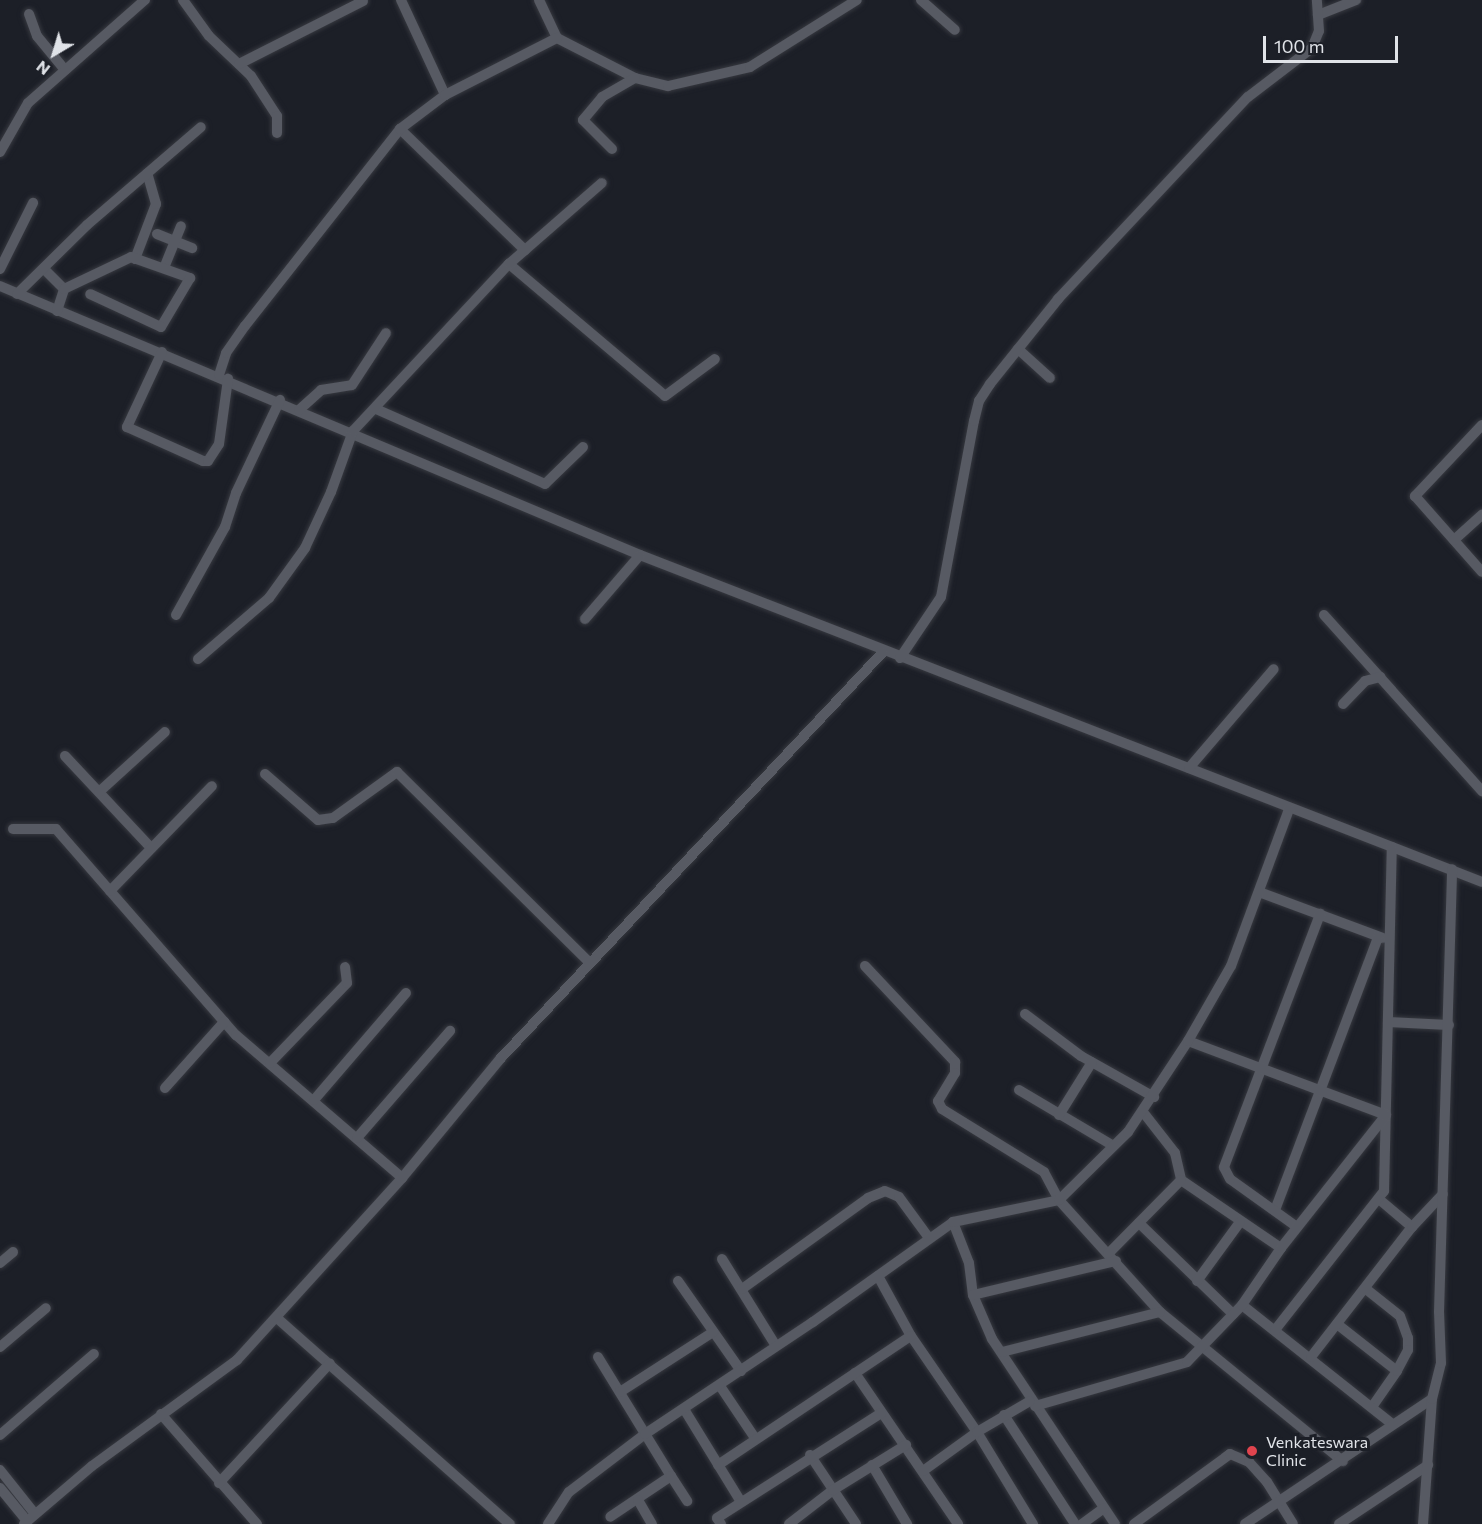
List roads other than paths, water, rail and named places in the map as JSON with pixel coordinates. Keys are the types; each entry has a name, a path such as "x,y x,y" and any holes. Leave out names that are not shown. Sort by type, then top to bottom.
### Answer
{"street":[{"path":"0,152 3,138 28,103 145,0"},
{"path":"184,0 209,36 238,64 277,116 277,133"},
{"path":"401,0 445,95"},
{"path":"539,0 557,38 635,78 668,86 750,67 857,0"},
{"path":"921,0 955,30"},
{"path":"900,658 941,597 979,401 1058,299 1248,97 1312,48 1318,37 1317,0"},
{"path":"1318,15 1356,0"},
{"path":"238,64 363,1"},
{"path":"29,14 37,36 65,70"},
{"path":"162,352 127,427 203,461 208,461 219,444 226,353 244,326 400,129 445,95 557,38"},
{"path":"612,149 583,120 602,97 635,78"},
{"path":"17,294 87,225 201,127"},
{"path":"400,129 525,250"},
{"path":"135,259 156,204 147,173"},
{"path":"198,659 269,598 305,548 331,492 353,431 509,264 602,183"},
{"path":"0,269 33,203"},
{"path":"164,268 181,226"},
{"path":"157,234 192,248"},
{"path":"57,311 64,289 131,257 190,278 161,327 90,294"},
{"path":"509,264 665,396 715,359"},
{"path":"44,269 64,289"},
{"path":"0,286 280,400 640,555 884,652 1482,882"},
{"path":"299,410 321,390 352,385 386,333"},
{"path":"1018,349 1050,378"},
{"path":"176,615 225,527 236,493 280,400"},
{"path":"376,409 545,484 583,447"},
{"path":"1482,425 1415,496 1482,572"},
{"path":"1454,540 1482,515"},
{"path":"585,619 640,555"},
{"path":"1324,615 1482,790"},
{"path":"29,1520 161,1414 237,1360 278,1318 402,1178 501,1058 589,962 884,652"},
{"path":"1189,768 1274,669"},
{"path":"1343,704 1365,681 1380,677"},
{"path":"99,792 165,732"},
{"path":"65,756 151,848"},
{"path":"265,774 318,820 333,818 397,772 589,962"},
{"path":"110,891 212,786"},
{"path":"548,1524 569,1492 645,1434 720,1386 953,1222 1059,1200 1143,1112 1188,1041 1231,966 1289,809"},
{"path":"13,829 56,829 224,1022 402,1178"},
{"path":"1275,1330 1380,1200 1386,1180 1392,847"},
{"path":"1423,1524 1432,1399 1442,1363 1438,1312 1449,1025 1452,869"},
{"path":"1260,892 1390,940"},
{"path":"1297,1227 1230,1179 1224,1167 1320,914"},
{"path":"1275,1210 1378,936"},
{"path":"865,966 955,1062 956,1073 939,1096 939,1105 1044,1172 1059,1200 1160,1312 1199,1348 1342,1461"},
{"path":"270,1063 347,983 345,967"},
{"path":"314,1100 406,993"},
{"path":"1025,1014 1092,1062 1154,1096"},
{"path":"165,1088 224,1022"},
{"path":"1388,1022 1449,1025"},
{"path":"357,1138 450,1031"},
{"path":"1188,1041 1386,1115"},
{"path":"1059,1115 1092,1062"},
{"path":"1018,1090 1112,1145"},
{"path":"1143,1112 1175,1152 1181,1180 1281,1248"},
{"path":"923,1471 1004,1415 1032,1404 1181,1366 1242,1305 1281,1248 1386,1115"},
{"path":"973,1295 1112,1258 1139,1224 1181,1180"},
{"path":"742,1288 868,1198 885,1191 899,1197 929,1238"},
{"path":"1311,1357 1412,1227 1443,1194"},
{"path":"1380,1200 1412,1227"},
{"path":"953,1222 963,1241 973,1295 985,1326 1032,1404 1115,1524"},
{"path":"1197,1281 1240,1222"},
{"path":"1139,1224 1233,1314"},
{"path":"0,1263 13,1252"},
{"path":"722,1259 776,1346"},
{"path":"878,1276 910,1336 977,1432 1033,1524"},
{"path":"678,1281 741,1371"},
{"path":"1366,1289 1400,1316 1406,1328 1408,1350 1397,1371 1371,1407"},
{"path":"1242,1305 1311,1357 1391,1423"},
{"path":"0,1347 46,1308"},
{"path":"1002,1352 1160,1312"},
{"path":"278,1318 510,1524"},
{"path":"1337,1324 1397,1371"},
{"path":"620,1392 713,1332"},
{"path":"718,1465 910,1336"},
{"path":"0,1436 94,1354"},
{"path":"598,1357 687,1501"},
{"path":"219,1483 330,1363"},
{"path":"855,1373 958,1524"},
{"path":"720,1386 755,1438"},
{"path":"1245,1524 1279,1499 1342,1461 1391,1423 1432,1399"},
{"path":"684,1409 741,1502"},
{"path":"716,1522 810,1455 881,1413"},
{"path":"161,1414 257,1524"},
{"path":"1004,1415 1075,1524"},
{"path":"789,1524 833,1490 906,1445"},
{"path":"1134,1524 1147,1520 1230,1454 1249,1462 1279,1499 1293,1524"},
{"path":"810,1455 856,1524"},
{"path":"872,1465 907,1524"},
{"path":"1339,1524 1428,1465"},
{"path":"0,1470 29,1520"},
{"path":"610,1517 671,1476"},
{"path":"0,1488 29,1520"},
{"path":"638,1500 652,1524"},
{"path":"1082,1524 1104,1508"}],"place":[{"name":"Venkateswara Clinic","path":"1252,1451"}]}
